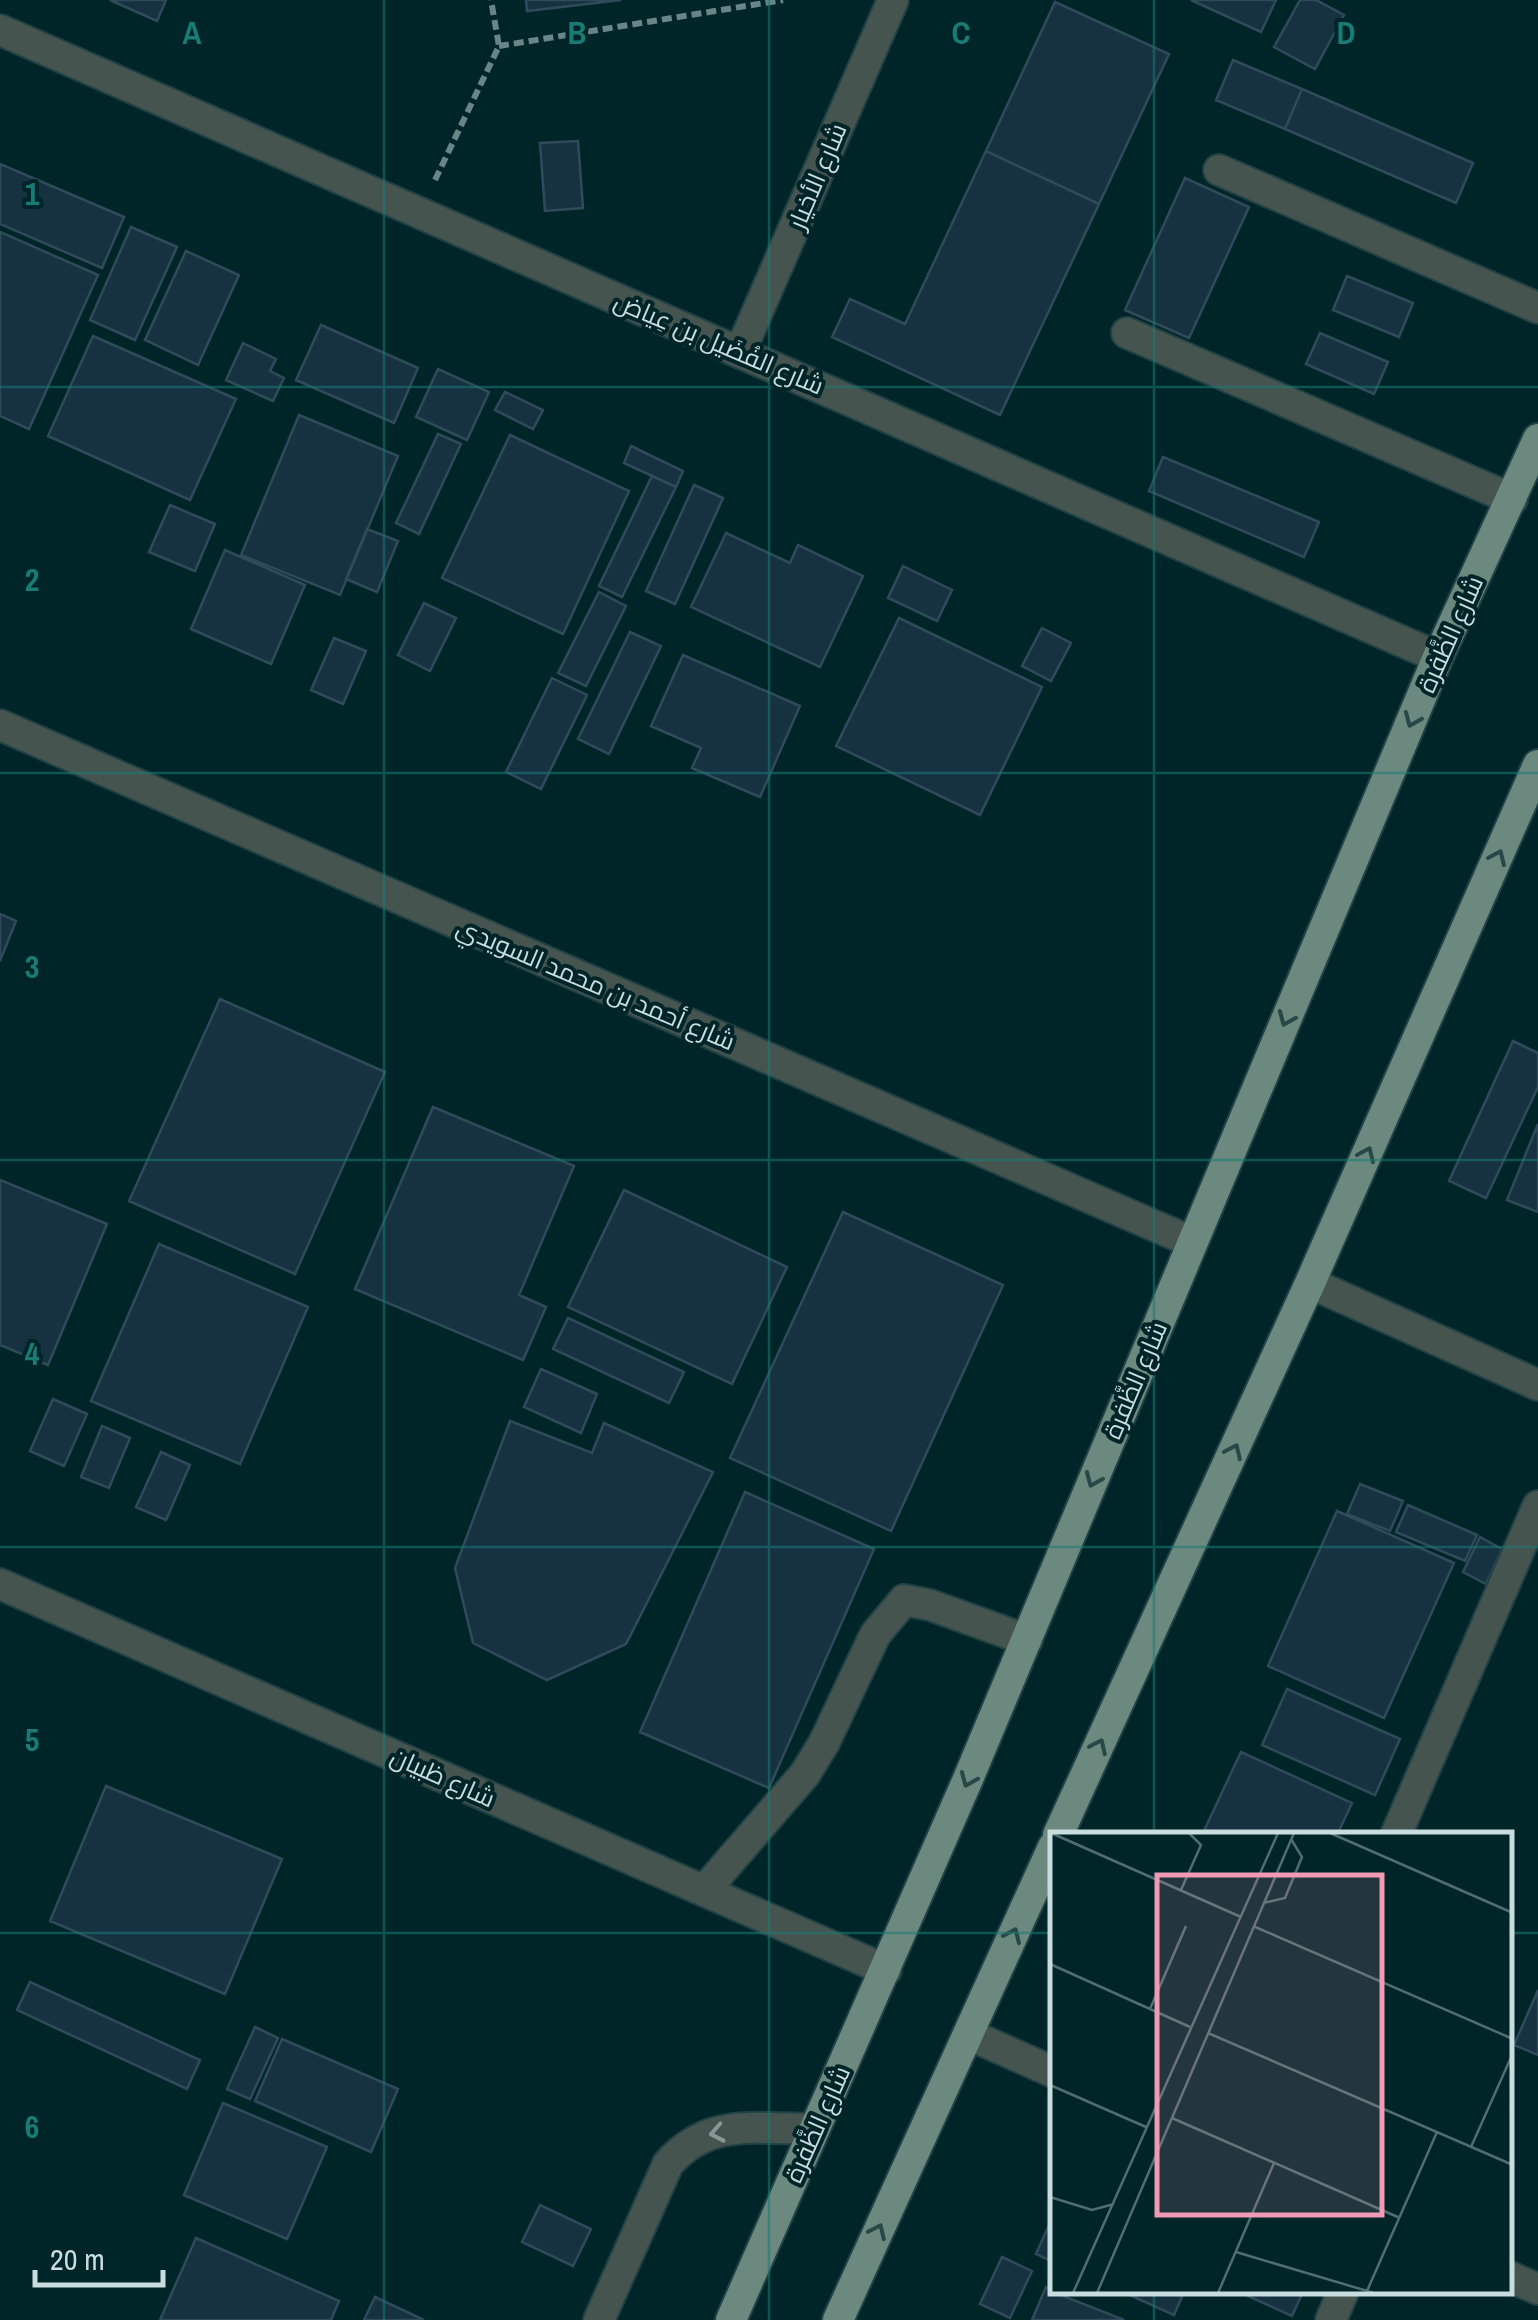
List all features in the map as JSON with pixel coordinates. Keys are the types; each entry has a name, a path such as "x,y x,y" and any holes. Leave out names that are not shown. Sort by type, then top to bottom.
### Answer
{"main road":[{"name":"شارع الظَّفرة","path":"733,2318 886,1970 1438,657 1538,439"},
{"path":"1059,1832 1310,1284 1538,766"},
{"path":"838,2320 1050,1854"}],"street":[{"name":"شارع الأخيار","path":"740,352 893,0"},
{"name":"شارع الفُضَيل بن عِياض","path":"0,30 1438,657"},
{"path":"1219,170 1538,308"},
{"path":"1127,334 1512,499"},
{"name":"شارع أحمد بن محمد السويدي","path":"0,724 1192,1242"},
{"path":"1310,1284 1538,1384"},
{"path":"1397,1832 1538,1506"},
{"name":"شارع ظبيان","path":"0,1584 886,1970"},
{"path":"704,1891 805,1774 876,1636 904,1600 930,1604 1026,1640"},
{"path":"968,2034 1050,2071"},
{"path":"599,2320 668,2164 682,2148 715,2131 814,2129"},
{"path":"1513,2277 1538,2288"},
{"path":"1331,2320 1342,2295"}],"path":[{"path":"419,213 499,46 492,0"},
{"path":"499,46 783,0"}],"building":[{"path":"110,0 166,0 157,21"},
{"path":"526,0 621,0 527,11"},
{"path":"1191,0 1276,0 1261,32"},
{"path":"1300,0 1316,0 1344,15 1315,69 1274,47"},
{"path":"1055,2 1169,54 1099,204 986,151"},
{"path":"1233,60 1302,89 1285,129 1216,100"},
{"path":"1302,89 1473,163 1456,203 1285,129"},
{"path":"578,141 583,208 545,211 540,143"},
{"path":"986,151 1099,204 1000,415 832,337 850,299 905,324"},
{"path":"0,164 124,217 102,268 0,224"},
{"path":"1185,178 1249,207 1189,338 1125,310"},
{"path":"131,227 177,247 135,340 90,320"},
{"path":"0,232 98,275 29,429 0,416"},
{"path":"186,251 239,275 198,365 145,340"},
{"path":"1347,276 1413,303 1399,337 1333,310"},
{"path":"321,325 418,368 394,423 296,380"},
{"path":"1320,333 1388,362 1374,394 1306,364"},
{"path":"93,336 236,399 190,500 48,436"},
{"path":"243,343 276,359 270,371 284,378 273,401 226,380"},
{"path":"438,369 489,392 467,440 416,417"},
{"path":"505,392 543,410 533,429 495,410"},
{"path":"299,415 398,456 340,595 241,555"},
{"path":"438,434 461,444 419,534 396,523"},
{"path":"510,435 629,491 563,634 442,578"},
{"path":"631,446 683,471 676,487 624,463"},
{"path":"1163,457 1319,522 1304,557 1149,491"},
{"path":"652,476 676,487 622,597 599,586"},
{"path":"694,485 723,498 675,604 646,591"},
{"path":"170,505 215,524 195,571 149,552"},
{"path":"367,529 398,541 377,592 346,579"},
{"path":"726,533 790,563 798,545 863,576 820,667 691,607"},
{"path":"225,550 305,585 271,664 191,629"},
{"path":"903,566 952,590 937,621 888,598"},
{"path":"599,592 626,606 586,686 558,673"},
{"path":"424,603 456,618 430,671 398,655"},
{"path":"899,618 1042,687 980,815 836,746"},
{"path":"1042,628 1071,643 1051,681 1022,666"},
{"path":"630,632 661,646 609,754 578,739"},
{"path":"334,638 366,651 343,704 311,690"},
{"path":"683,655 800,706 760,797 692,768 701,748 651,726"},
{"path":"552,678 587,695 541,789 506,772"},
{"path":"0,914 16,921 0,961"},
{"path":"220,999 385,1072 295,1274 129,1201"},
{"path":"1513,1041 1538,1053 1538,1087 1486,1198 1449,1181"},
{"path":"433,1107 574,1166 519,1295 546,1307 523,1360 355,1289"},
{"path":"1538,1124 1538,1212 1507,1200"},
{"path":"0,1180 107,1224 48,1365 0,1345"},
{"path":"624,1190 787,1267 732,1384 568,1307"},
{"path":"843,1212 1003,1285 891,1531 730,1458"},
{"path":"159,1244 308,1307 240,1464 91,1401"},
{"path":"568,1318 684,1372 669,1403 553,1349"},
{"path":"541,1369 597,1394 581,1433 524,1407"},
{"path":"53,1399 87,1414 64,1466 30,1451"},
{"path":"510,1421 592,1453 604,1423 713,1472 626,1644 547,1680 473,1643 455,1568"},
{"path":"102,1426 130,1438 109,1488 81,1477"},
{"path":"161,1452 190,1465 166,1520 136,1507"},
{"path":"1360,1484 1403,1501 1390,1531 1347,1514"},
{"path":"745,1492 874,1549 769,1788 640,1732"},
{"path":"1408,1505 1477,1535 1465,1561 1396,1532"},
{"path":"1337,1511 1454,1563 1384,1718 1268,1666"},
{"path":"1480,1537 1502,1549 1486,1584 1463,1572"},
{"path":"1287,1689 1400,1739 1375,1795 1262,1745"},
{"path":"1241,1752 1352,1803 1338,1832 1203,1832"},
{"path":"106,1786 282,1859 225,1994 50,1921"},
{"path":"30,1982 200,2060 187,2089 17,2010"},
{"path":"1538,1990 1538,2055 1514,2045"},
{"path":"255,2027 278,2038 250,2099 227,2089"},
{"path":"282,2039 398,2089 371,2152 255,2101"},
{"path":"223,2103 327,2147 287,2239 184,2195"},
{"path":"540,2205 591,2229 573,2266 522,2242"},
{"path":"1050,2223 1050,2261 1036,2254"},
{"path":"196,2238 339,2301 331,2320 160,2320"},
{"path":"1002,2257 1032,2271 1010,2318 980,2304"},
{"path":"1046,2287 1050,2295 1061,2295 1124,2320 1032,2320"},
{"path":"1130,2295 1183,2295 1174,2315"},
{"path":"1248,2295 1302,2295 1292,2316"},
{"path":"375,2297 424,2320 364,2320"}]}
